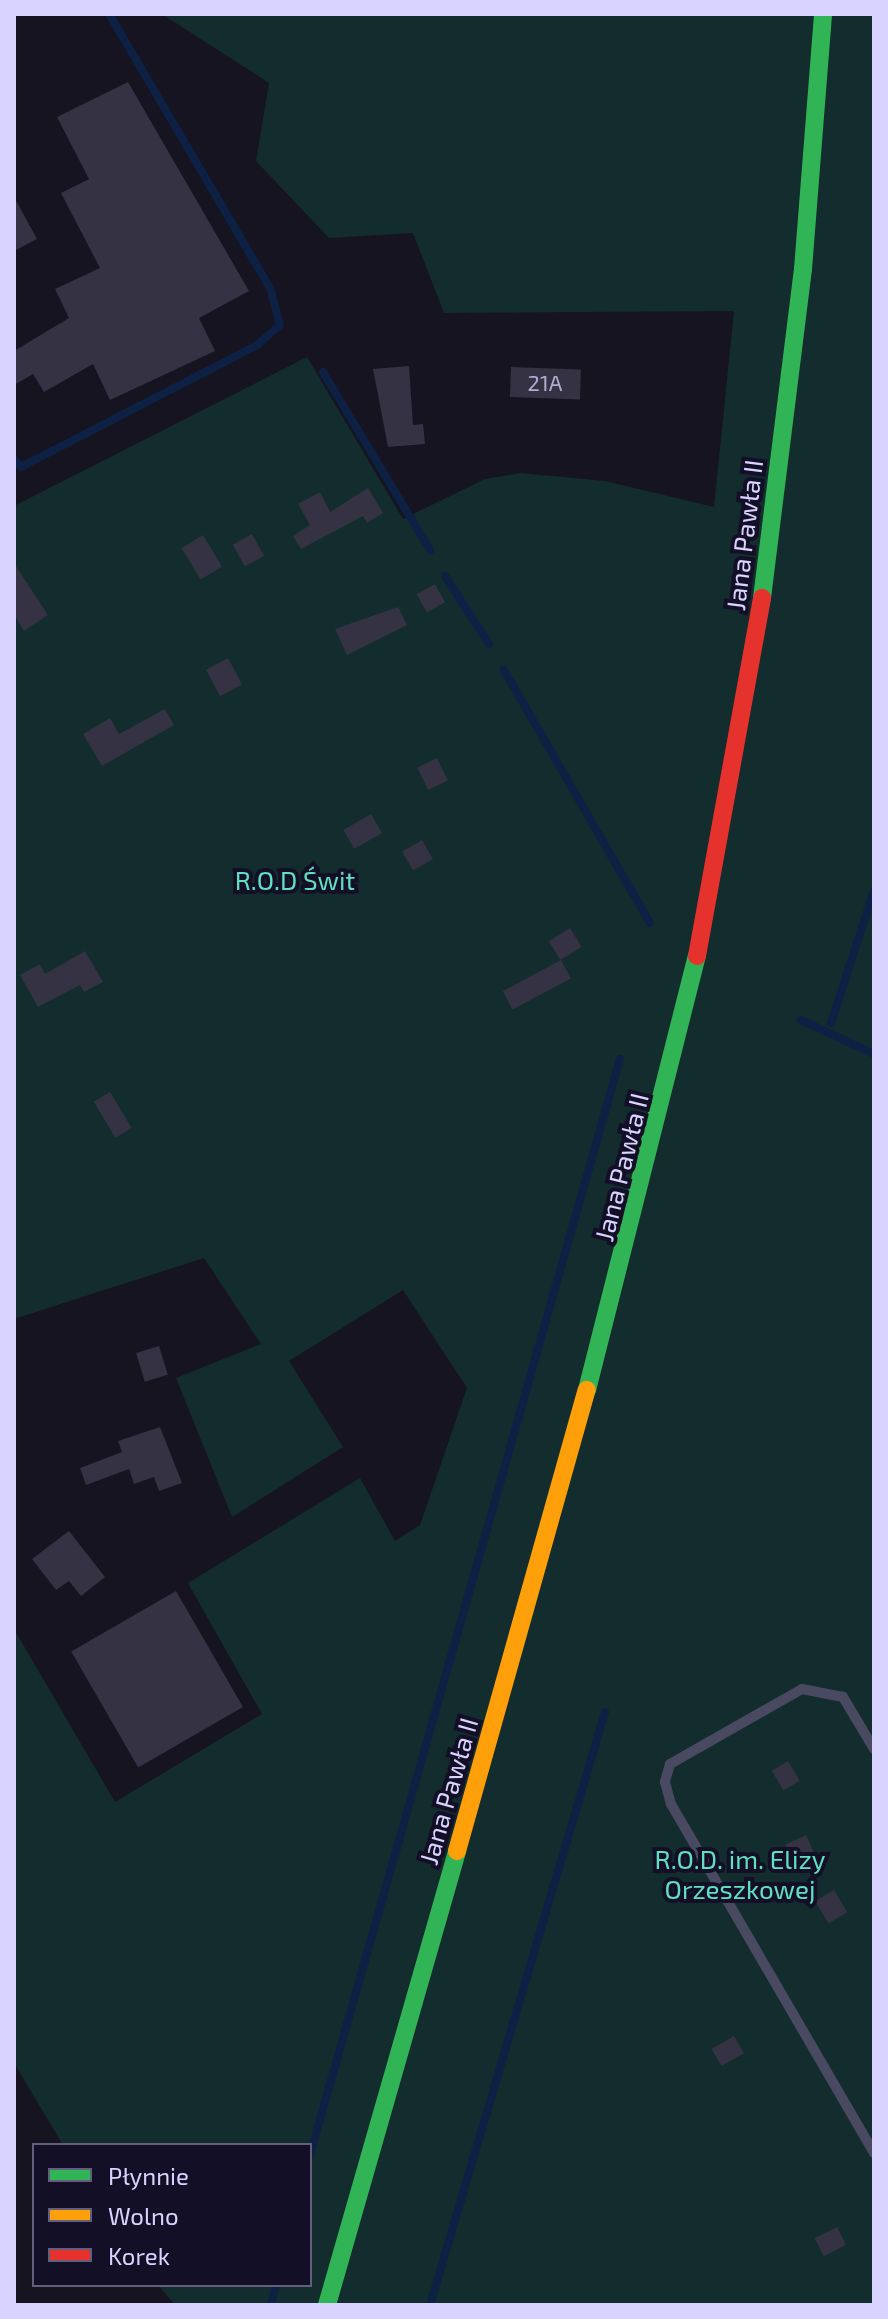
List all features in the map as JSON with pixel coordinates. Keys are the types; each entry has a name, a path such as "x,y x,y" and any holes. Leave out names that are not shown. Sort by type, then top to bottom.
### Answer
{"main road":[{"name":"Jana Pawła II","path":"327,2305 581,1418 686,1014 757,637 803,269 823,14"}],"lane":[{"path":"874,1749 843,1697 802,1689 670,1764 665,1782 671,1804 874,2153"}],"green space":[{"path":"162,14 874,14 874,2305 175,2305 160,2287 312,2287 312,2143 62,2143 14,2063 14,1629 115,1802 262,1714 188,1583 360,1478 395,1541 420,1525 467,1388 403,1290 289,1361 343,1447 232,1517 176,1378 261,1344 204,1258 14,1319 14,506 307,357 403,519 485,479 521,473 605,481 714,507 734,311 444,313 413,233 329,238 256,161 269,83"}],"building":[{"path":"128,82 249,291 199,318 215,351 110,400 93,364 44,392 33,374 14,385 14,351 69,318 55,289 100,268 61,193 89,179 57,117"},
{"path":"14,197 37,239 14,251"},
{"path":"409,366 413,425 423,424 425,444 388,447 373,369"},
{"path":"511,367 581,369 580,399 510,397"},
{"path":"368,488 383,513 367,523 363,516 301,549 293,536 310,525 298,504 320,492 330,512"},
{"path":"252,534 264,556 245,567 233,545"},
{"path":"203,535 222,567 201,580 182,548"},
{"path":"14,563 48,615 24,631 14,615"},
{"path":"435,584 445,602 427,613 417,594"},
{"path":"398,607 407,625 347,655 335,629"},
{"path":"228,658 242,684 220,696 206,670"},
{"path":"165,709 174,725 102,766 83,734 110,718 119,734"},
{"path":"437,758 448,780 428,790 417,768"},
{"path":"371,814 382,833 354,849 343,830"},
{"path":"422,840 433,859 413,871 402,852"},
{"path":"570,928 582,947 560,960 549,941"},
{"path":"85,951 103,982 84,992 80,985 38,1007 20,975 40,964 45,974"},
{"path":"561,960 571,979 513,1010 503,991"},
{"path":"110,1092 132,1128 115,1138 94,1102"},
{"path":"159,1346 168,1375 145,1382 136,1353"},
{"path":"160,1427 182,1483 159,1491 154,1477 134,1484 129,1469 86,1485 80,1468 122,1452 118,1441"},
{"path":"69,1531 105,1577 81,1596 69,1581 56,1590 32,1559"},
{"path":"176,1591 243,1707 138,1768 71,1652"},
{"path":"788,1761 800,1781 784,1791 772,1771"},
{"path":"806,1835 815,1854 794,1864 785,1845"},
{"path":"834,1890 847,1912 829,1924 815,1901"},
{"path":"734,2036 744,2053 721,2066 711,2049"},
{"path":"837,2227 846,2245 824,2256 815,2238"}],"waterway":[{"path":"14,459 21,467 257,345 280,325 270,288 109,14"},
{"path":"323,372 430,550"},
{"path":"445,576 489,644"},
{"path":"504,670 650,923"},
{"path":"831,1023 874,891"},
{"path":"801,1020 874,1054"},
{"path":"312,2148 620,1059"},
{"path":"430,2305 605,1712"},
{"path":"271,2305 276,2287"}],"traffic: fast":[{"path":"762,598 803,269 823,14"},
{"path":"587,1390 697,956"},
{"path":"327,2305 457,1851"}],"traffic: slow":[{"path":"457,1851 587,1390"}],"traffic: jam":[{"path":"697,956 762,598"}],"park label":[{"name":"R.O.D Świt","path":"295,880"},
{"name":"R.O.D. im. Elizy Orzeszkowej","path":"740,1874"}]}
